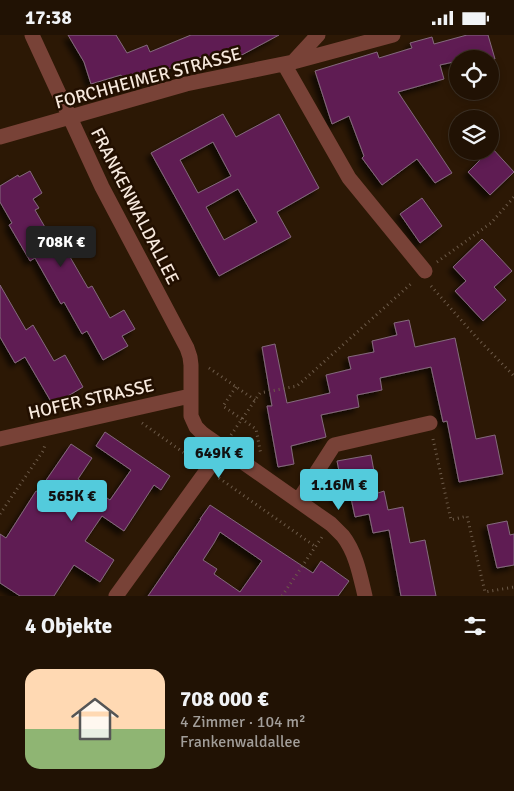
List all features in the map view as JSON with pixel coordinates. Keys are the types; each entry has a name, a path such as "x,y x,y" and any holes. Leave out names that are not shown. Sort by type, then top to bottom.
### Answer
{"street":[{"name":"FRANKENWALDALLEE","path":"32,35 102,187 187,349 190,357 191,416 196,427 203,434 331,524 343,536 351,550 358,566 365,596"},
{"path":"318,35 289,63 348,178 423,273"},
{"name":"FORCHHEIMER STRASSE","path":"0,137 186,84 289,63 393,35"},
{"name":"HOFER STRASSE","path":"0,439 190,396"},
{"path":"298,501 334,445 430,423"},
{"path":"116,596 223,448"}],"path":[{"path":"223,448 260,393 296,385 423,273 491,223 514,197"},
{"path":"423,273 478,339 514,376"},
{"path":"209,368 255,400"},
{"path":"236,387 223,406 256,429 262,460 254,470"},
{"path":"430,423 451,520 468,516 485,594 514,587"},
{"path":"0,514 43,451 48,428"},
{"path":"282,596 331,524"}],"building":[{"path":"68,35 116,35 127,53 147,45 150,52 191,35 279,35 225,64 220,55 209,61 206,55 126,86 121,75 91,84 84,62"},
{"path":"467,35 488,35 492,50 449,50 449,63 440,65 444,79 398,92 452,173 435,183 417,159 382,185 362,158 364,156 349,116 332,124 315,71 377,52 379,58 412,48 410,43 432,37 434,44"},
{"path":"223,114 236,137 279,114 319,188 277,212 291,237 219,276 151,153","holes":["213,142 231,176 198,193 180,160","238,189 257,222 224,240 206,207"]},
{"path":"499,156 514,172 490,195 468,172 480,160 499,160"},
{"path":"30,171 42,193 33,199 39,208 35,210 60,253 66,250 88,288 92,286 110,318 124,310 135,329 122,336 128,346 103,360 87,331 82,334 64,302 61,304 35,258 30,261 9,225 12,223 0,202 0,186 18,175 19,177"},
{"path":"422,198 442,226 420,243 400,214"},
{"path":"482,239 512,271 494,287 506,300 483,321 455,291 466,281 453,267"},
{"path":"0,285 26,330 33,325 54,361 65,355 83,387 53,405 25,357 15,363 0,337"},
{"path":"409,320 415,347 455,338 476,439 495,435 503,474 459,482 447,421 443,422 431,367 380,378 382,390 357,395 359,407 321,415 326,437 291,446 294,464 278,467 267,406 272,406 262,347 275,344 287,403 330,393 326,375 351,369 348,357 374,352 372,341 397,335 394,323"},
{"path":"105,432 170,476 161,490 154,485 124,531 102,516 85,541 114,560 100,582 74,565 54,596 20,596 0,583 0,534 6,538 36,491 38,492 71,444 92,458 78,479 110,500 131,470 96,446"},
{"path":"371,455 378,493 384,491 388,510 403,507 410,543 425,540 436,596 401,596 389,530 373,533 369,514 355,517 351,498 336,501 333,482 341,481 337,461"},
{"path":"210,505 313,573 321,561 349,581 338,596 148,596","holes":["220,532 262,561 240,592 214,574 217,569 203,560"]},
{"path":"507,521 510,535 514,534 514,565 497,568 487,525"}]}
